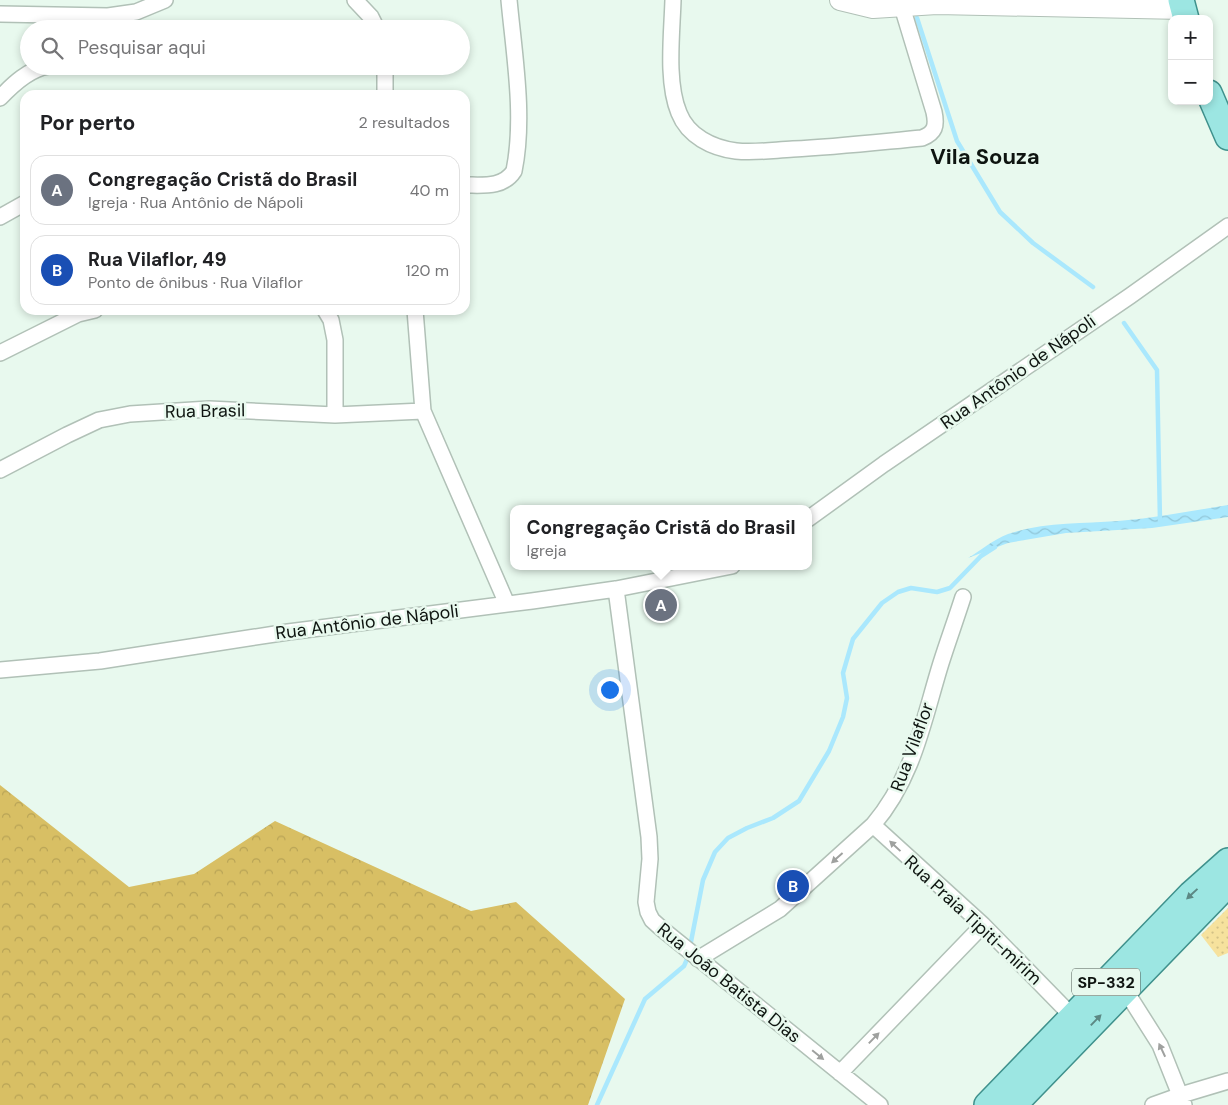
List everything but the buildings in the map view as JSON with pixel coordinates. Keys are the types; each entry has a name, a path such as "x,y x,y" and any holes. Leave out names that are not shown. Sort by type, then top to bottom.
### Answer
{"main road":[{"path":"1213,102 1228,137"},
{"name":"SP-332","path":"1014,1105 1120,982 1191,894 1228,861"},
{"name":"SP-332","path":"987,1105 1072,1016 1120,982 1228,884"},
{"path":"1008,1105 1017,1088 1072,1028 1072,1016"}],"street":[{"path":"0,14 108,16 136,12 165,0"},
{"path":"355,0 373,20"},
{"path":"470,185 493,185 504,182 514,171 516,162 517,76 509,0"},
{"path":"673,0 671,78 674,99 679,114 688,129 698,138 735,151 838,146 922,138 933,132 936,127 934,112 901,3"},
{"path":"840,0 873,8 901,3 937,2 1183,9"},
{"path":"0,98 11,87 29,75"},
{"path":"385,75 385,90"},
{"path":"0,217 20,206"},
{"name":"Rua Antônio de Nápoli","path":"812,516 884,464 1130,296 1228,226"},
{"path":"0,353 80,315"},
{"path":"328,315 332,320 335,340 335,415"},
{"path":"415,315 423,411 507,604"},
{"name":"Rua Brasil","path":"0,470 99,420 130,414 209,409 335,415 423,411"},
{"name":"Rua Antônio de Nápoli","path":"0,670 100,661 288,632 616,589 712,570"},
{"name":"Rua João Batista Dias","path":"616,589 649,837 650,859 646,902 652,920 695,957 880,1105"},
{"name":"Rua Vilaflor","path":"695,957 757,925 780,909 873,825 895,796 918,741 963,597"},
{"name":"Rua Praia Tipiti-mirim","path":"873,825 983,925 1072,1016"},
{"path":"840,1073 983,925"},
{"path":"1120,982 1160,1045 1183,1100"},
{"path":"1153,1105 1183,1100 1228,1081"}],"green space":[{"path":"0,785 129,887 194,874 275,821 471,911 516,902 625,999 588,1105 0,1105"}],"shaded area":[{"path":"1228,908 1228,953 1218,957 1201,935"}],"water":[{"path":"1228,505 1228,517 1152,528 1066,533 1008,543 968,558 1003,536 1035,527 1132,520"}],"waterway":[{"path":"917,18 957,141 1000,212 1033,243 1093,287"},
{"path":"1124,323 1157,370 1160,521"},
{"path":"597,1105 645,999 684,966 688,957 703,880 715,852 728,838 773,818 799,801 829,751 843,717 847,698 843,673 853,639 882,603 898,592 911,588 937,592 950,588 981,556 995,547"}],"place":[{"name":"Congregação Cristã do Brasil","path":"661,605"},
{"name":"Rua Vilaflor, 49","path":"793,886"}],"district":[{"name":"Vila Souza","path":"985,156"}]}
